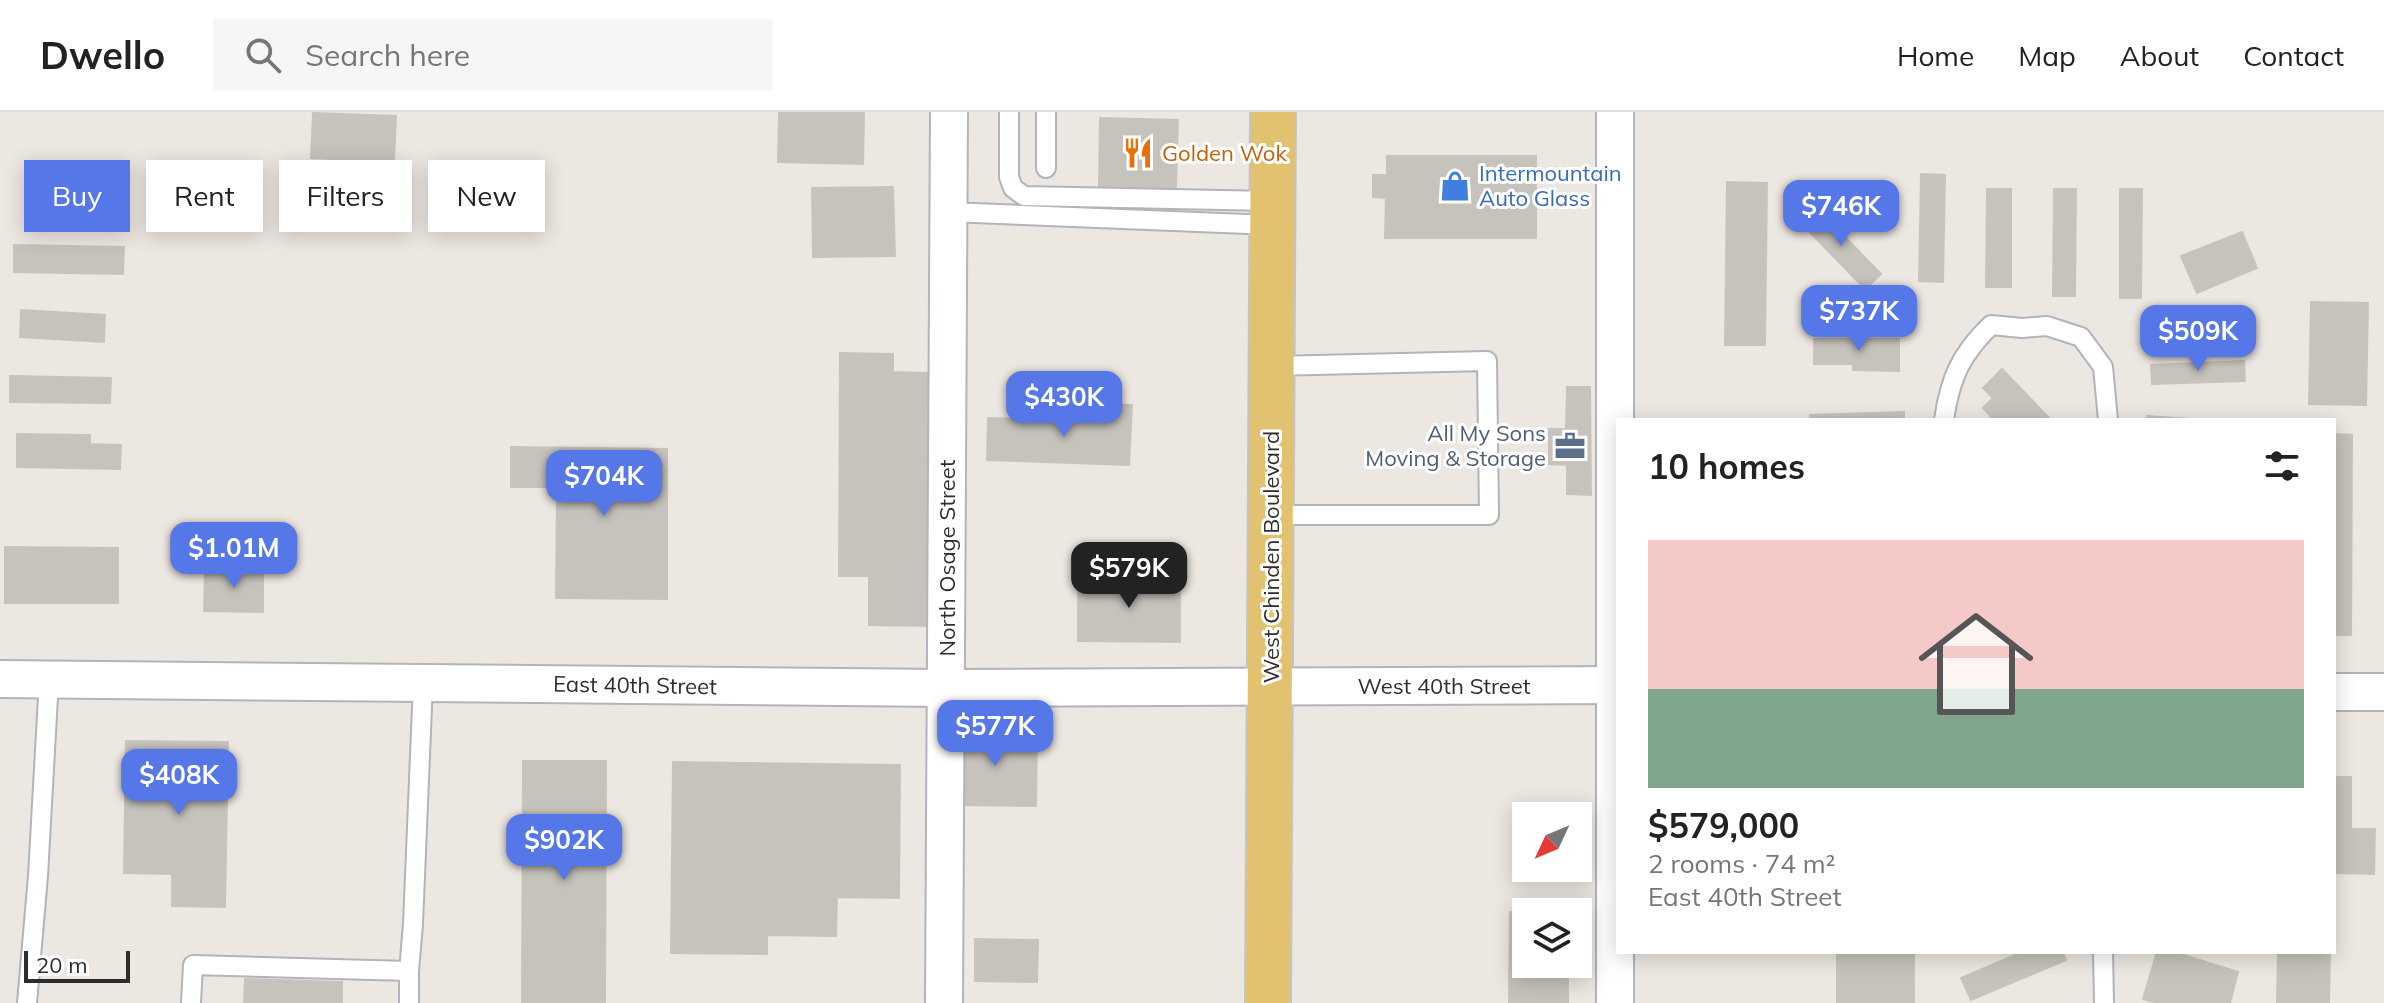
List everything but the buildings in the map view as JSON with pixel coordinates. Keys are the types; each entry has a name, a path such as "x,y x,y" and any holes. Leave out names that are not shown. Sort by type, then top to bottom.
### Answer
{"main road":[{"name":"West Chinden Boulevard","path":"1268,1003 1273,112"}],"street":[{"name":"North Osage Street","path":"944,1003 949,112"},
{"path":"1615,112 1616,418"},
{"name":"East 40th Street","path":"0,679 946,688 1270,687"},
{"name":"West 40th Street","path":"1270,687 1616,685"},
{"path":"2336,692 2384,692"},
{"path":"1615,1003 1616,844"}],"lane":[{"path":"1009,112 1009,177 1013,188 1024,196 1273,213"},
{"path":"1046,112 1046,168"},
{"path":"949,212 1273,213"},
{"path":"1944,418 1951,381 1971,344 1991,325 2022,328 2047,326 2081,337 2103,367 2108,418"},
{"path":"1271,515 1489,515 1487,361 1272,366"},
{"path":"27,1003 49,679"},
{"path":"409,1003 423,683"},
{"path":"2103,954 2104,1003"},
{"path":"191,1003 193,965 409,971"}],"place":[{"name":"Golden Wok","path":"1138,153"},
{"name":"Intermountain Auto Glass","path":"1455,186"},
{"name":"All My Sons Moving & Storage","path":"1570,446"}]}
